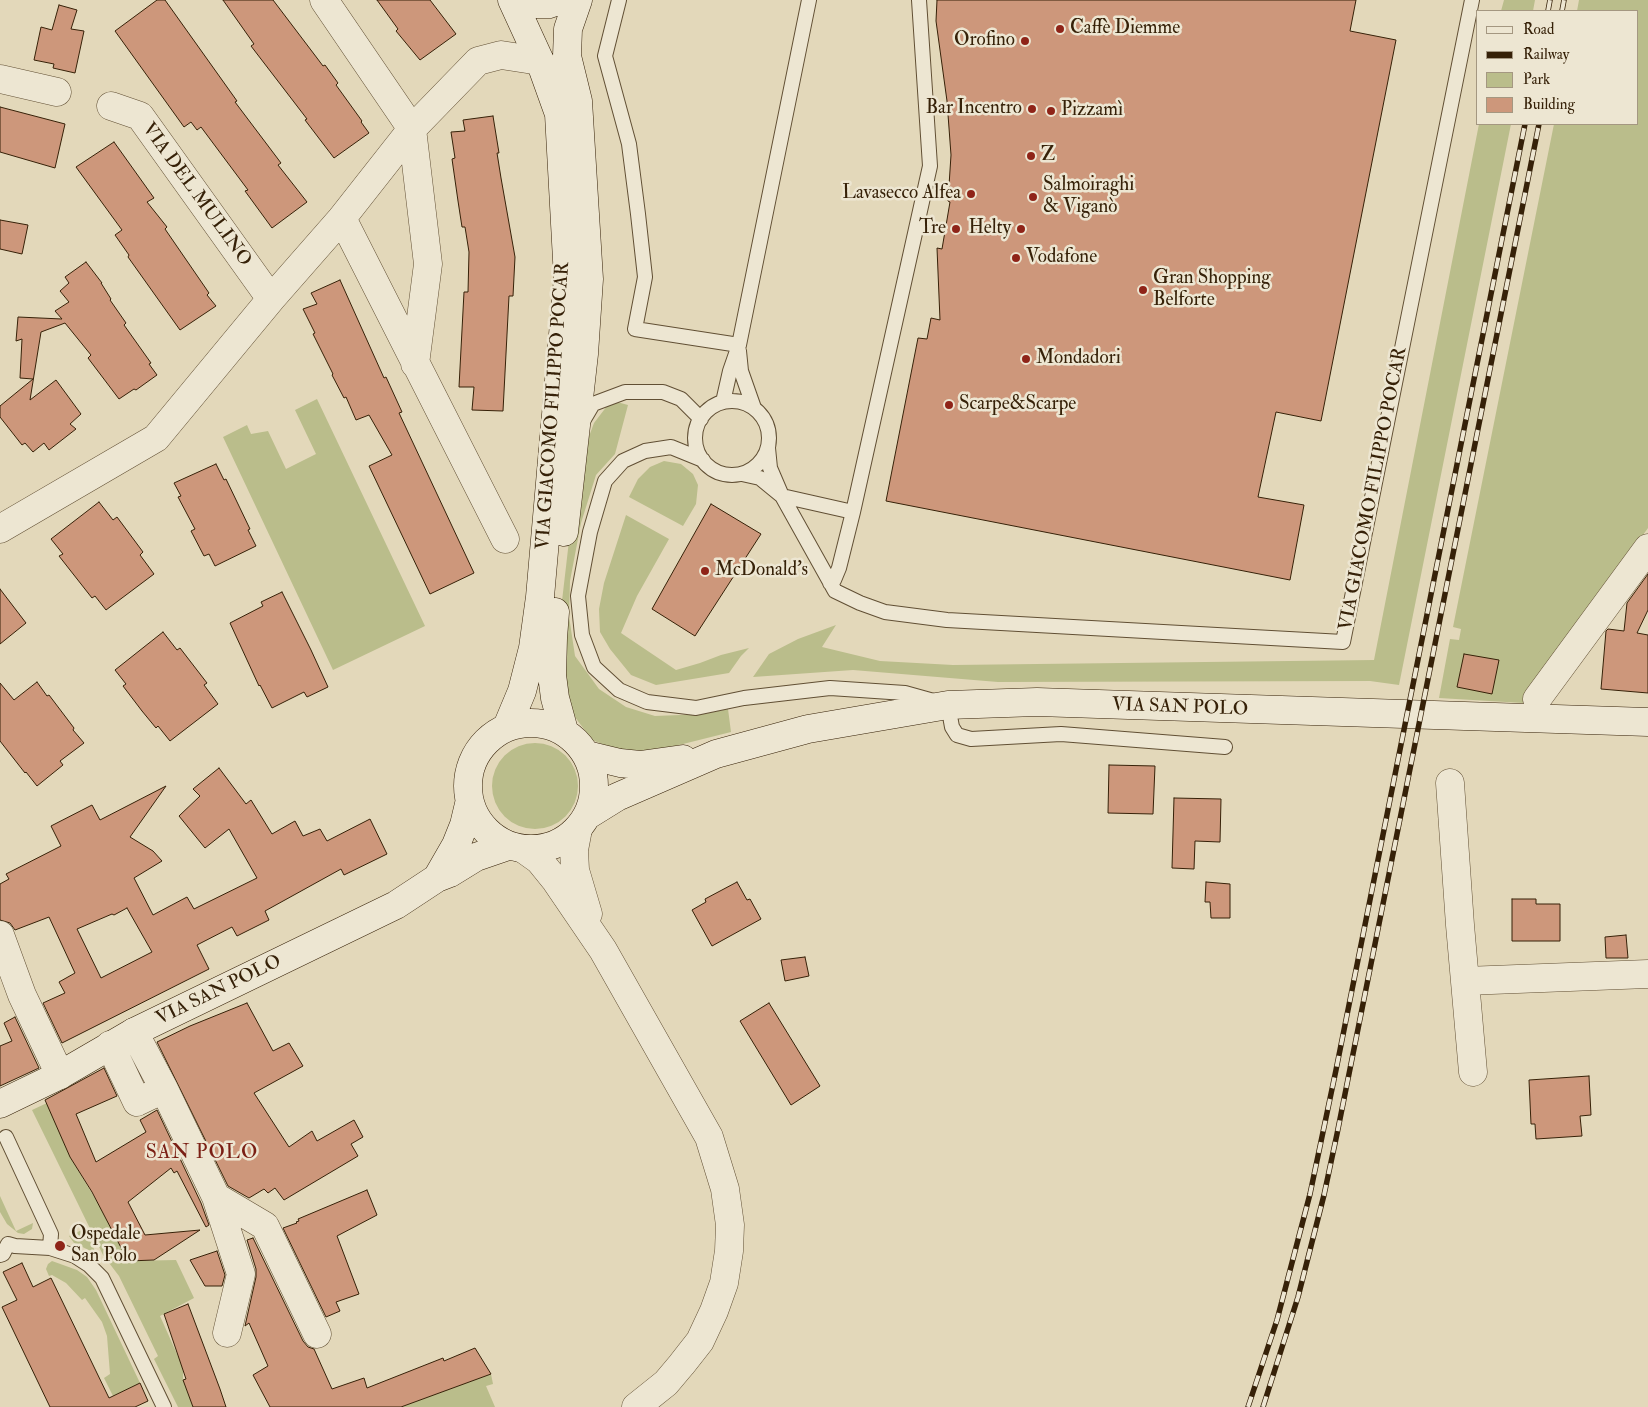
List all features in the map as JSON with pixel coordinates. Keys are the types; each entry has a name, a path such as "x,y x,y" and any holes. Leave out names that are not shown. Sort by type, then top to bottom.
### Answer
{"street":[{"path":"324,0 412,129 428,264 415,364"},
{"name":"VIA GIACOMO FILIPPO POCAR","path":"513,0 530,4 549,4 560,0"},
{"name":"VIA GIACOMO FILIPPO POCAR","path":"507,727 522,691 533,648 540,597 568,278 559,114 540,61 513,0"},
{"name":"VIA GIACOMO FILIPPO POCAR","path":"564,731 555,698 552,675 553,638 584,354 589,279 578,101 567,56 568,29 578,0"},
{"path":"0,529 156,438 271,298 342,218 412,129 478,61 501,55 540,61"},
{"path":"0,79 57,92"},
{"name":"VIA DEL MULINO","path":"111,106 140,116 271,298"},
{"path":"342,218 505,539"},
{"path":"1537,700 1648,548"},
{"name":"VIA SAN POLO","path":"587,755 620,764 640,765 716,754 808,729 948,705 1037,702 1648,722"},
{"name":"VIA SAN POLO","path":"517,848 491,836 478,822 469,804 467,788 468,773 473,758 493,734 507,727 526,722 546,724 564,731 577,742 587,755 595,785 593,800 583,822"},
{"name":"VIA SAN POLO","path":"0,1104 60,1075 134,1032 396,905 437,878 450,873 476,857 517,848 545,848 563,841 583,822 617,797 716,754"},
{"path":"1450,782 1473,1072"},
{"name":"VIA SAN POLO","path":"437,878 456,845 469,804"},
{"path":"583,822 574,850 575,870 594,935"},
{"path":"517,848 539,860 594,935 710,1137 725,1189 730,1226 728,1252 724,1283 714,1311 700,1341 666,1383 636,1407"},
{"path":"0,935 22,995 60,1075"},
{"path":"1465,981 1648,974"},
{"path":"134,1032 216,1196 241,1274 227,1333"},
{"path":"110,1045 136,1102 164,1089"},
{"path":"216,1196 266,1226 317,1334"}],"lane":[{"path":"619,0 605,56 629,144 640,232 645,277 636,329 739,345"},
{"path":"723,402 730,370 739,345 809,0"},
{"path":"830,583 834,580 839,568 853,512 930,166 919,0"},
{"name":"VIA GIACOMO FILIPPO POCAR","path":"768,448 770,468 782,496 835,591 860,603 886,612 947,620 1343,642 1472,0"},
{"path":"739,345 741,371 754,408"},
{"name":"VIA GIACOMO FILIPPO POCAR","path":"572,460 580,428 593,404 625,392 663,392 681,399 701,418"},
{"path":"742,474 758,464 764,457 768,448 769,436 767,426 762,416 745,403 723,402 714,406 701,418 696,429 695,440 698,451 703,460 716,472 730,475 742,474 760,478 782,496 853,512"},
{"path":"703,460 670,447 645,451 623,461 605,481 590,532 578,596 582,634 594,667 618,690 647,702 696,708 744,698 830,688 905,693 948,705 952,727 957,735 971,739 1061,734 1225,747"},
{"path":"6,1137 51,1234 50,1248"},
{"path":"2,1246 50,1248 75,1256 89,1265 102,1278 164,1407"}],"green space":[{"path":"1504,0 1535,0 1533,10 1501,10"},
{"path":"1579,0 1648,0 1648,528 1523,703 1439,698 1450,639 1459,640 1461,629 1453,627 1554,125 1638,125 1638,10 1577,10"},
{"path":"1479,125 1511,125 1399,685 1370,681 998,682 853,670 753,677 769,654 798,639 836,625 822,647 880,661 953,665 1374,660"},
{"path":"317,399 425,626 333,670 223,437 247,425 251,434 268,431 286,469 316,454 295,410"},
{"path":"617,402 628,405 615,454 596,475 581,523 570,581 569,616 575,656 599,689 626,707 655,716 704,714 728,709 731,732 671,747 625,753 592,740 569,709 563,690 562,601 575,489 581,458 594,423 607,406"},
{"path":"664,461 681,464 693,474 698,485 696,504 683,526 629,497 638,479 650,467"},
{"path":"626,515 669,539 637,596 621,633 676,670 749,648 729,673 656,685 631,675 610,649 600,632 599,609 604,583"},
{"path":"535,743 552,746 566,755 575,769 578,786 575,803 566,817 552,826 535,829 518,826 504,817 495,803 492,786 495,769 504,755 518,746"},
{"path":"47,1103 70,1157 99,1205 128,1261 176,1260 194,1298 160,1316 181,1363 183,1380 193,1407 178,1407 154,1359 158,1356 119,1276 103,1255 32,1110"},
{"path":"0,1196 16,1231 33,1223 32,1229 24,1234 18,1233 7,1224 0,1212"},
{"path":"84,1229 98,1257 93,1252 74,1243 69,1236"},
{"path":"52,1261 77,1270 87,1277 96,1290 140,1383 113,1396 104,1378 110,1374 107,1336 102,1322 85,1298 82,1300 66,1283 52,1275 49,1276 46,1269"},
{"path":"491,1374 493,1384 486,1386 495,1407 401,1407"}],"building":[{"path":"157,0 165,0 237,101 235,102 281,163 278,165 307,202 272,228 245,191 248,190 201,127 197,130 191,122 184,127 115,31"},
{"path":"223,0 273,0 338,83 336,85 369,133 334,158 305,120 307,119 251,46 254,44"},
{"path":"377,0 430,0 456,34 420,60 396,31 398,29"},
{"name":"Gran Shopping Belforte","path":"937,0 1356,0 1350,31 1396,40 1321,421 1276,412 1258,497 1304,505 1290,580 886,501 918,338 927,339 931,318 940,320 937,248 942,249 950,202 948,201 951,155 947,101 936,21"},
{"path":"59,5 77,10 71,29 84,31 75,73 53,68 54,64 34,60 41,27 52,30"},
{"path":"0,107 65,124 55,168 0,152"},
{"path":"493,116 499,153 497,153 515,257 513,296 509,296 503,411 472,410 474,387 459,387 464,292 468,292 469,252 465,227 462,227 458,201 452,159 455,158 451,132 465,131 463,120"},
{"path":"114,142 154,198 147,202 167,227 165,229 216,306 180,330 128,257 129,255 115,235 122,230 76,167"},
{"path":"0,220 28,225 22,254 0,249"},
{"path":"86,262 102,283 110,300 126,323 124,325 151,363 149,364 157,375 119,399 88,358 91,355 65,323 41,332 30,400 56,380 81,414 70,424 76,429 49,450 44,443 33,452 25,443 22,445 0,417 0,406 33,379 20,378 22,339 16,341 18,317 62,319 55,311 69,302 60,291 69,283 65,277"},
{"path":"340,280 384,378 386,377 402,412 399,413 474,573 430,594 369,466 392,455 369,415 356,420 346,397 344,398 332,375 303,309 317,304 311,293"},
{"path":"216,464 224,480 226,479 256,546 215,566 209,554 204,556 191,531 195,529 178,497 181,496 174,483"},
{"path":"99,502 113,520 117,517 143,552 140,555 154,574 106,610 95,596 92,598 59,556 63,554 51,539"},
{"name":"McDonald's","path":"711,504 761,534 695,636 652,609"},
{"path":"1648,574 1648,610 1637,633 1648,635 1648,693 1601,689 1606,631 1608,629 1624,631 1627,603"},
{"path":"0,589 26,623 0,644"},
{"path":"282,592 328,687 307,697 304,692 272,708 259,686 230,623 263,606 261,602"},
{"path":"163,632 177,650 180,648 207,683 204,685 218,704 170,741 142,711 123,686 126,684 115,670"},
{"path":"1464,654 1499,660 1492,694 1457,687"},
{"path":"37,682 47,696 49,695 84,743 60,761 63,765 37,786 0,741 0,683 14,700"},
{"path":"1109,765 1155,766 1153,814 1108,813"},
{"path":"219,768 246,804 251,800 272,834 295,821 303,836 320,829 327,841 370,819 387,854 344,875 341,869 265,911 269,920 237,936 232,927 197,945 209,969 62,1043 43,1003 65,993 59,982 75,973 49,917 15,930 10,923 0,920 0,884 9,879 6,874 61,846 51,826 92,805 100,820 166,786 130,837 153,851 162,861 134,878 153,915 187,897 194,909 257,878 229,829 205,848 179,816 200,796 193,789","holes":["127,908 152,952 101,978 77,929"]},
{"path":"1174,798 1221,799 1220,842 1195,841 1194,869 1172,868"},
{"path":"737,882 747,900 750,899 761,919 712,946 692,910 706,902 705,899"},
{"path":"1206,882 1230,884 1230,918 1211,918 1210,902 1205,902"},
{"path":"1512,899 1536,899 1536,904 1560,904 1560,941 1512,941"},
{"path":"1626,935 1628,958 1606,958 1605,937"},
{"path":"805,957 809,976 785,981 781,960"},
{"path":"247,1003 273,1051 289,1043 303,1066 254,1093 289,1147 312,1131 317,1141 354,1120 363,1137 351,1144 358,1156 284,1200 275,1188 268,1193 264,1189 249,1198 228,1186 157,1042 190,1026"},
{"path":"769,1003 820,1086 791,1105 740,1021"},
{"path":"15,1017 39,1068 0,1086 0,1046 12,1041 4,1023"},
{"path":"104,1068 117,1096 76,1114 96,1162 146,1132 140,1120 157,1110 201,1203 209,1225 206,1227 177,1171 174,1173 171,1168 128,1202 145,1235 200,1230 154,1260 128,1261 92,1192 70,1157 45,1100"},
{"path":"1589,1076 1591,1115 1580,1116 1582,1136 1536,1139 1535,1124 1531,1124 1529,1080"},
{"path":"367,1190 377,1215 337,1236 359,1294 336,1302 340,1311 326,1317 283,1228 297,1223 298,1219"},
{"path":"253,1238 303,1341 308,1347 314,1349 332,1389 364,1378 367,1388 443,1358 444,1361 475,1348 491,1374 401,1407 270,1407 253,1375 268,1366 249,1323 245,1326 256,1277 256,1269 247,1240"},
{"path":"217,1251 225,1275 222,1286 205,1286 190,1260"},
{"path":"22,1263 33,1287 51,1278 109,1398 140,1383 148,1401 135,1407 50,1407 2,1307 17,1300 3,1272"},
{"path":"188,1304 226,1407 193,1407 183,1380 186,1379 164,1314"}],"railway":[{"path":"1548,10 1550,0"},
{"path":"1562,10 1564,0"},
{"path":"1248,1407 1277,1320 1310,1194 1525,125"},
{"path":"1263,1407 1298,1297 1324,1195 1539,125"}],"place":[{"name":"Caffè Diemme","path":"1060,29"},
{"name":"Orofino","path":"1025,41"},
{"name":"Bar Incentro","path":"1032,109"},
{"name":"Pizzamì","path":"1051,111"},
{"name":"Z","path":"1031,156"},
{"name":"Lavasecco Alfea","path":"971,194"},
{"name":"Salmoiraghi & Viganò","path":"1033,197"},
{"name":"Tre","path":"956,229"},
{"name":"Helty","path":"1021,229"},
{"name":"Vodafone","path":"1016,258"},
{"name":"Gran Shopping Belforte","path":"1143,290"},
{"name":"Mondadori","path":"1026,359"},
{"name":"Scarpe&Scarpe","path":"949,405"},
{"name":"McDonald's","path":"705,571"},
{"name":"Ospedale San Polo","path":"60,1246"}],"district":[{"name":"SAN POLO","path":"202,1154"}]}
